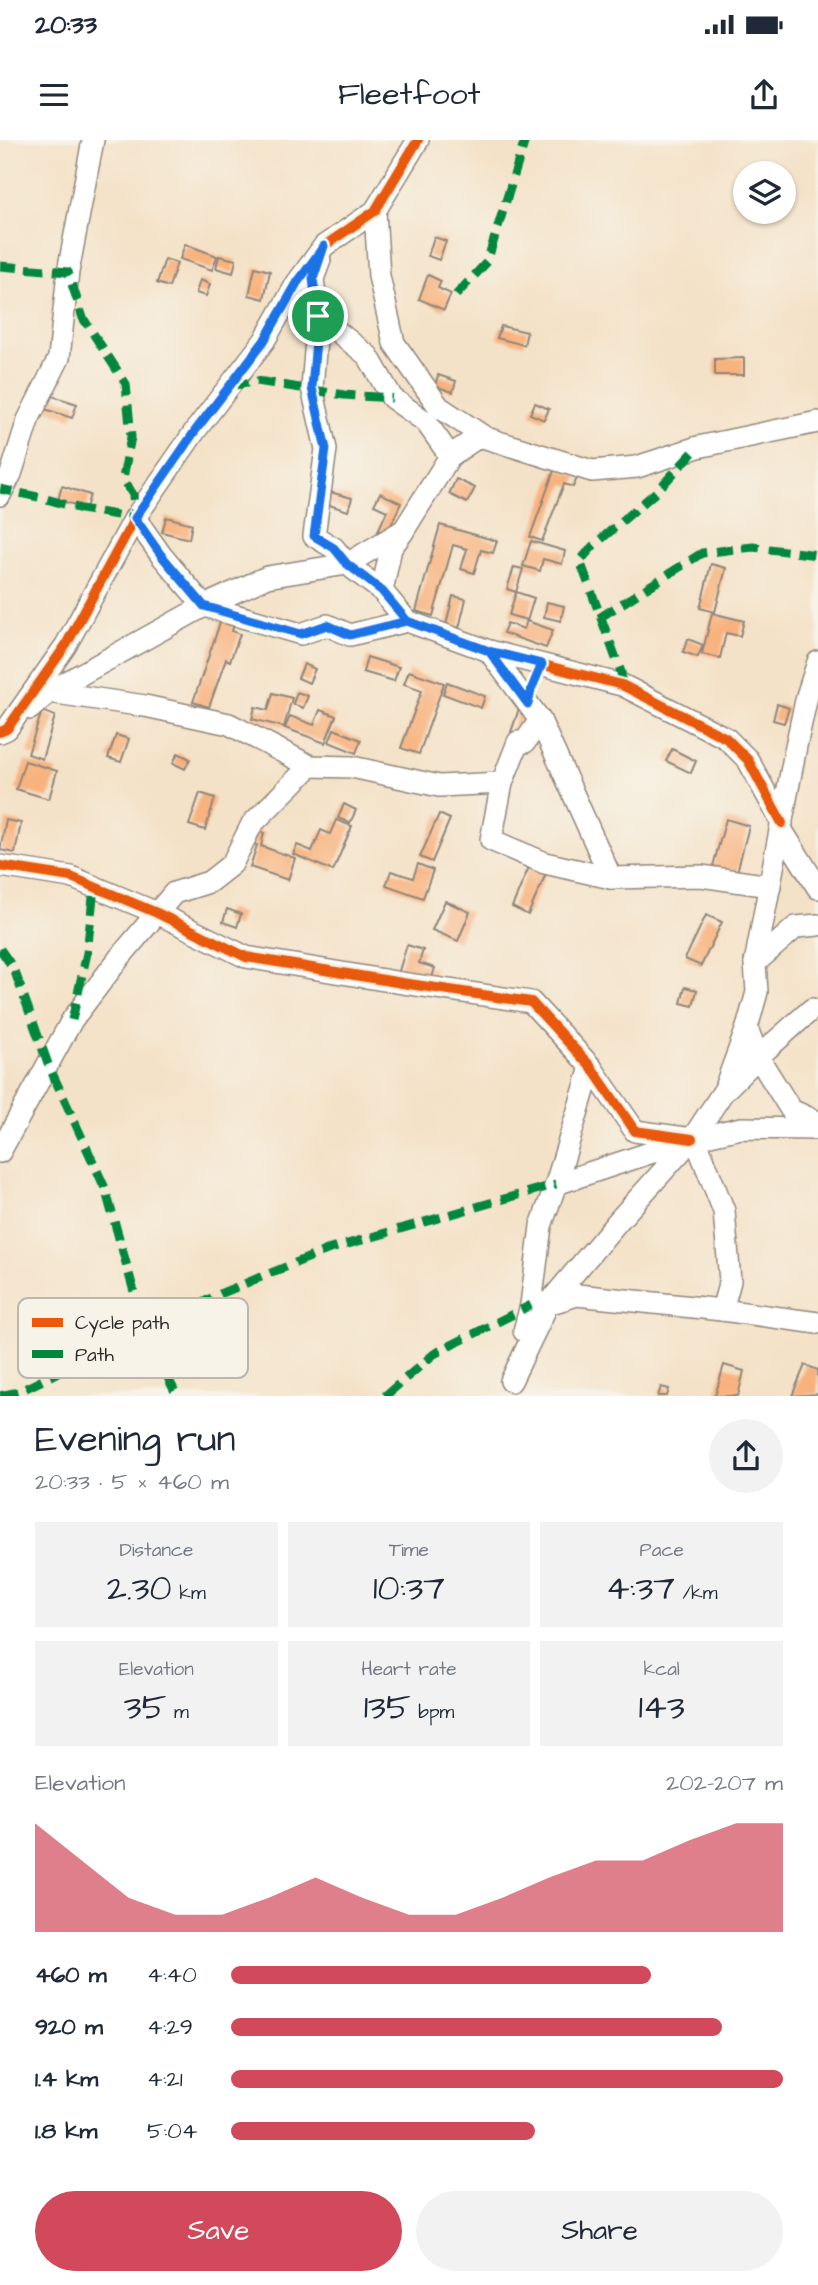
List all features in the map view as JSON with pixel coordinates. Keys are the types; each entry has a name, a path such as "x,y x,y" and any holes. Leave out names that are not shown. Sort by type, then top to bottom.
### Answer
{"street":[{"path":"0,495 28,420 59,358 68,272 93,140"},
{"path":"4,730 66,645 135,518 195,431 264,341 297,283 324,246 374,211 418,140"},
{"path":"374,211 379,276 394,343 439,407 481,435 592,471 637,467 698,447 818,422"},
{"path":"324,246 313,279 318,316 312,388 326,449 314,536 334,548 347,564 382,591 407,621 489,651 622,685 726,738 748,760 818,888"},
{"path":"318,316 368,356 392,398 426,422 450,456"},
{"path":"382,591 391,548 450,456 481,435"},
{"path":"135,518 161,555 204,606 301,634 327,625 350,635 407,621"},
{"path":"4,730 49,692 204,606 267,577 347,564 404,530"},
{"path":"489,651 534,712 611,878"},
{"path":"507,1388 548,1304 619,1220 694,1138 723,1092 747,1028 757,992 755,963 796,746 818,662"},
{"path":"542,664 531,690 534,712 525,742 518,741 502,783 491,840 545,863 611,878 701,876 770,886"},
{"path":"49,692 145,706 229,724 310,766 352,766 439,786 502,783"},
{"path":"796,746 818,738"},
{"path":"0,1152 72,1020 174,893 209,882 232,864 252,824 310,766"},
{"path":"0,866 71,877 158,914 246,957 402,984 531,1002 591,1067 635,1131 694,1138"},
{"path":"755,963 796,927 818,925"},
{"path":"723,1092 812,1009"},
{"path":"747,1028 758,1057 790,1110 818,1122"},
{"path":"507,1388 531,1305 541,1226 591,1067"},
{"path":"556,1184 694,1138 741,1128 818,1129"},
{"path":"694,1138 724,1211 730,1281 722,1310"},
{"path":"548,1304 577,1295 818,1323"}],"building":[{"path":"434,237 446,241 439,260 428,256"},
{"path":"185,244 217,256 212,270 180,259"},
{"path":"219,256 236,260 233,273 216,268"},
{"path":"165,259 177,263 169,287 157,283"},
{"path":"255,267 270,271 264,299 249,295"},
{"path":"428,275 441,281 438,288 451,294 444,310 419,299"},
{"path":"200,280 210,284 206,296 196,293"},
{"path":"501,326 527,332 524,345 497,338"},
{"path":"744,358 744,375 715,375 715,359"},
{"path":"438,375 456,381 453,392 435,386"},
{"path":"43,393 77,404 72,418 39,407"},
{"path":"535,403 549,409 544,420 530,414"},
{"path":"555,468 578,476 573,487 564,484 542,541 530,537"},
{"path":"456,479 475,488 467,503 449,494"},
{"path":"62,486 90,495 86,508 58,500"},
{"path":"326,491 352,498 348,511 323,503"},
{"path":"380,493 401,503 387,534 378,531 387,511 374,505"},
{"path":"166,517 192,524 189,539 162,532"},
{"path":"440,525 497,541 493,553 481,550 474,573 461,569 467,549 453,545 433,616 416,611"},
{"path":"531,541 565,551 562,564 543,559 540,571 523,566"},
{"path":"711,564 726,568 715,612 700,608"},
{"path":"514,567 523,569 516,592 507,589"},
{"path":"516,592 534,598 527,621 553,630 546,648 503,633 507,623 524,629 527,620 509,615"},
{"path":"453,596 466,599 459,628 446,625"},
{"path":"547,602 564,606 561,621 544,617"},
{"path":"712,613 744,621 740,636 726,633 720,658 702,654"},
{"path":"223,614 236,618 232,631 240,634 230,661 226,659 209,707 193,702"},
{"path":"688,639 703,645 698,657 683,652"},
{"path":"367,657 399,667 394,681 363,672"},
{"path":"304,664 315,669 309,683 298,678"},
{"path":"409,671 444,683 419,754 401,748 422,690 404,684"},
{"path":"447,682 485,696 481,708 443,694"},
{"path":"297,692 308,696 303,708 293,704"},
{"path":"273,693 292,698 284,727 252,719 255,707 268,710"},
{"path":"777,704 789,708 784,723 773,720"},
{"path":"520,706 532,709 522,736 511,732"},
{"path":"320,710 336,716 325,743 285,728 290,716 314,725"},
{"path":"42,711 55,716 42,759 28,754"},
{"path":"334,729 361,740 356,753 329,742"},
{"path":"116,735 129,739 121,762 108,758"},
{"path":"672,749 696,761 691,773 666,761"},
{"path":"178,753 190,759 185,769 173,763"},
{"path":"25,761 57,771 49,799 16,789"},
{"path":"200,793 215,798 205,830 189,825"},
{"path":"344,804 356,810 350,823 338,818"},
{"path":"439,814 450,819 432,862 420,857"},
{"path":"726,819 749,826 737,872 713,866"},
{"path":"6,820 21,823 15,853 0,850"},
{"path":"336,820 352,826 333,871 293,854 297,845 312,851 321,830 330,834"},
{"path":"251,829 264,833 261,846 295,858 288,880 250,867 257,845 248,843"},
{"path":"531,862 548,869 528,915 512,907"},
{"path":"418,864 433,870 423,898 386,885 391,871 413,878"},
{"path":"445,901 470,912 458,941 432,930"},
{"path":"227,909 241,914 237,927 223,922"},
{"path":"706,915 722,922 701,966 685,959"},
{"path":"407,945 423,950 419,963 435,968 430,984 398,974"},
{"path":"685,987 697,990 693,1006 681,1003"},
{"path":"724,1365 744,1371 738,1396 715,1396"},
{"path":"805,1365 818,1370 818,1394 792,1396"},
{"path":"661,1387 669,1389 667,1396 658,1396"}],"marked path":[{"path":"456,295 487,262 525,140"},
{"path":"0,266 68,272 83,318 126,384 131,437 123,478 133,495 135,518 81,509 0,489"},
{"path":"230,386 257,381 344,395 392,398"},
{"path":"622,685 621,672 580,561 593,546 656,492 698,447"},
{"path":"599,618 702,553 753,547 818,555"},
{"path":"72,1020 87,953 94,888"},
{"path":"0,949 14,969 48,1064 105,1188 136,1298"},
{"path":"212,1298 327,1250 556,1184"},
{"path":"385,1396 434,1354 531,1305"},
{"path":"0,1396 18,1392 47,1378"},
{"path":"168,1378 177,1396"}],"cycle path":[{"path":"0,732 7,729 66,645 135,518 195,431 264,341 297,283 324,246 375,211 418,140"},
{"path":"135,518 161,555 204,606 301,634 327,625 350,635 407,621 489,651 622,685 726,738 748,760 782,823"},
{"path":"0,866 71,877 157,913 246,957 531,1002 591,1067 635,1131 692,1139"}],"route":[{"path":"318,316 312,388 326,449 314,536 334,548 347,564 382,591 407,621 489,651 528,704 542,664 489,651 407,621 350,635 327,625 301,634 204,606 161,555 135,518 195,431 264,341 297,283 324,246 313,279 318,316"}]}
